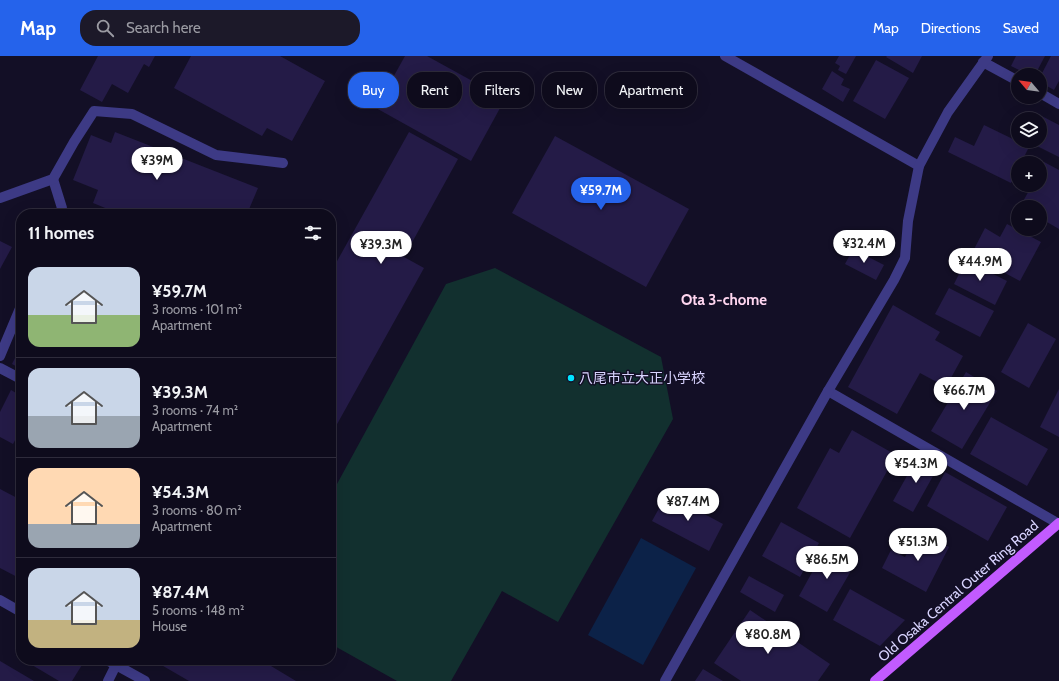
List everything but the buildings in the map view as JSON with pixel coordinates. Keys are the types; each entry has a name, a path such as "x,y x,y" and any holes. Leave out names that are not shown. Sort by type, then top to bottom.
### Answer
{"main road":[{"name":"Old Osaka Central Outer Ring Road","path":"875,681 1059,523"}],"street":[{"path":"724,56 920,166"},
{"path":"665,681 828,391 894,280 905,258 908,221 920,166 948,112 986,59 1011,76"},
{"path":"1047,97 1059,104"},
{"path":"0,198 53,179 94,111 132,114 216,155 283,163"},
{"path":"53,179 62,209"},
{"path":"0,356 16,318"},
{"path":"0,368 16,377"},
{"path":"828,391 1059,523"},
{"path":"0,600 16,609"},
{"path":"108,681 111,665"},
{"path":"116,665 145,681"}],"green space":[{"path":"495,268 661,357 673,419 558,622 502,591 451,681 397,681 336,647 336,486 446,284"}],"water":[{"path":"641,538 696,568 643,665 588,635"}],"place":[{"name":"八尾市立大正小学校","path":"571,378"}],"district":[{"name":"Ota 3-chome","path":"724,300"}]}
